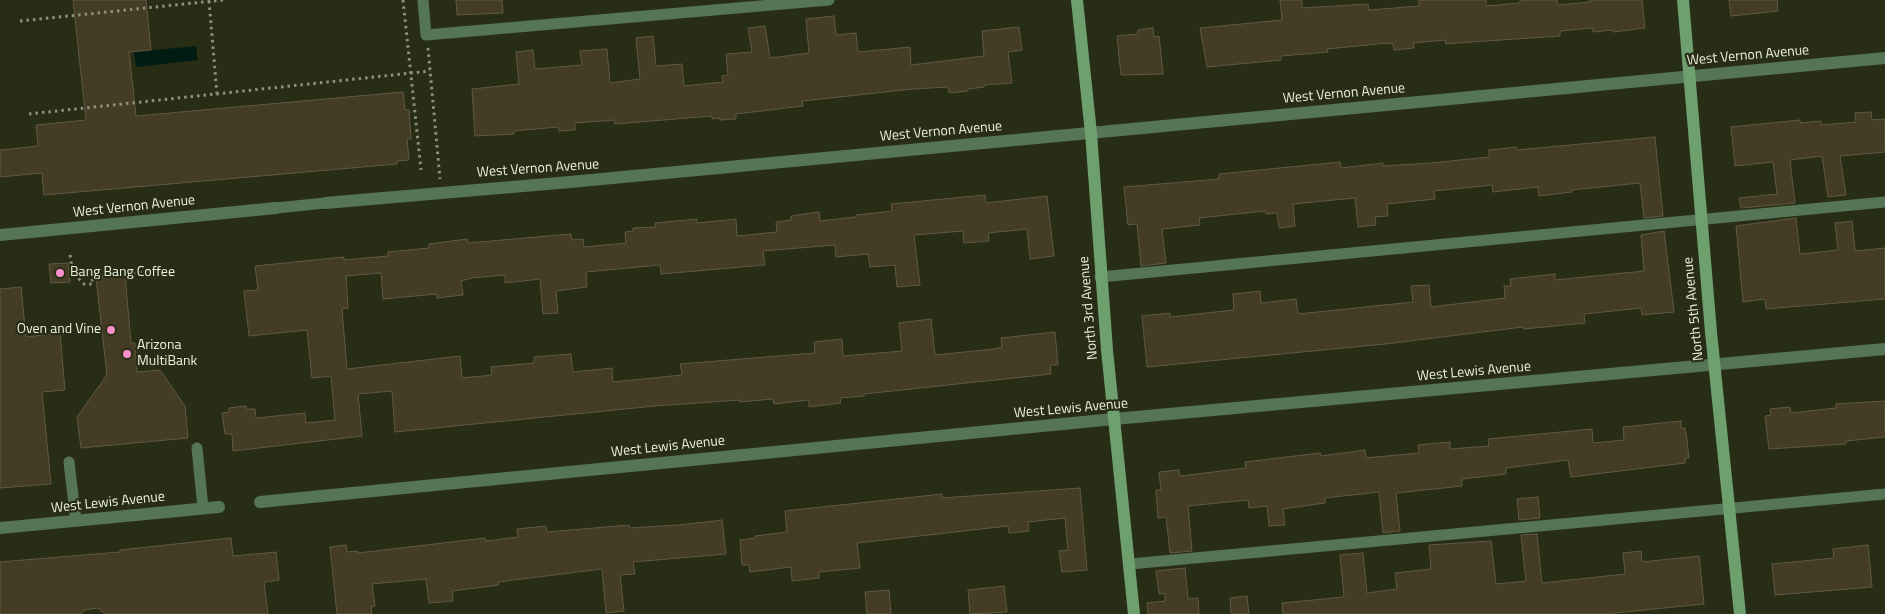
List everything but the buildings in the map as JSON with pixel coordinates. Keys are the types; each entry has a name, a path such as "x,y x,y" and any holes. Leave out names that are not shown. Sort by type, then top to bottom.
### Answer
{"street":[{"name":"North 3rd Avenue","path":"1077,0 1091,133 1100,277 1134,614"},
{"name":"North 5th Avenue","path":"1683,0 1701,219 1740,614"},
{"name":"West Vernon Avenue","path":"325,203 580,182 1885,58"},
{"name":"West Vernon Avenue","path":"0,235 276,208"},
{"name":"West Lewis Avenue","path":"260,502 1114,419 1885,349"},
{"name":"West Lewis Avenue","path":"0,528 219,507"}],"lane":[{"path":"423,0 426,35 829,0"},
{"path":"1100,277 1885,202"},
{"name":"West Vernon Avenue","path":"276,208 325,203"},
{"path":"197,448 203,508"},
{"path":"69,462 76,521"},
{"path":"1130,564 1885,494"}],"path":[{"path":"20,21 223,0"},
{"path":"403,0 421,170"},
{"path":"209,2 217,94"},
{"path":"426,35 442,192"},
{"path":"29,114 430,71"},
{"path":"70,255 73,273 84,284 93,284 92,277 155,272"}],"shaded area":[{"path":"196,46 198,60 136,67 134,52"}],"place":[{"name":"Bang Bang Coffee","path":"60,273"},
{"name":"Oven and Vine","path":"111,330"},
{"name":"Arizona MultiBank","path":"127,354"}]}
